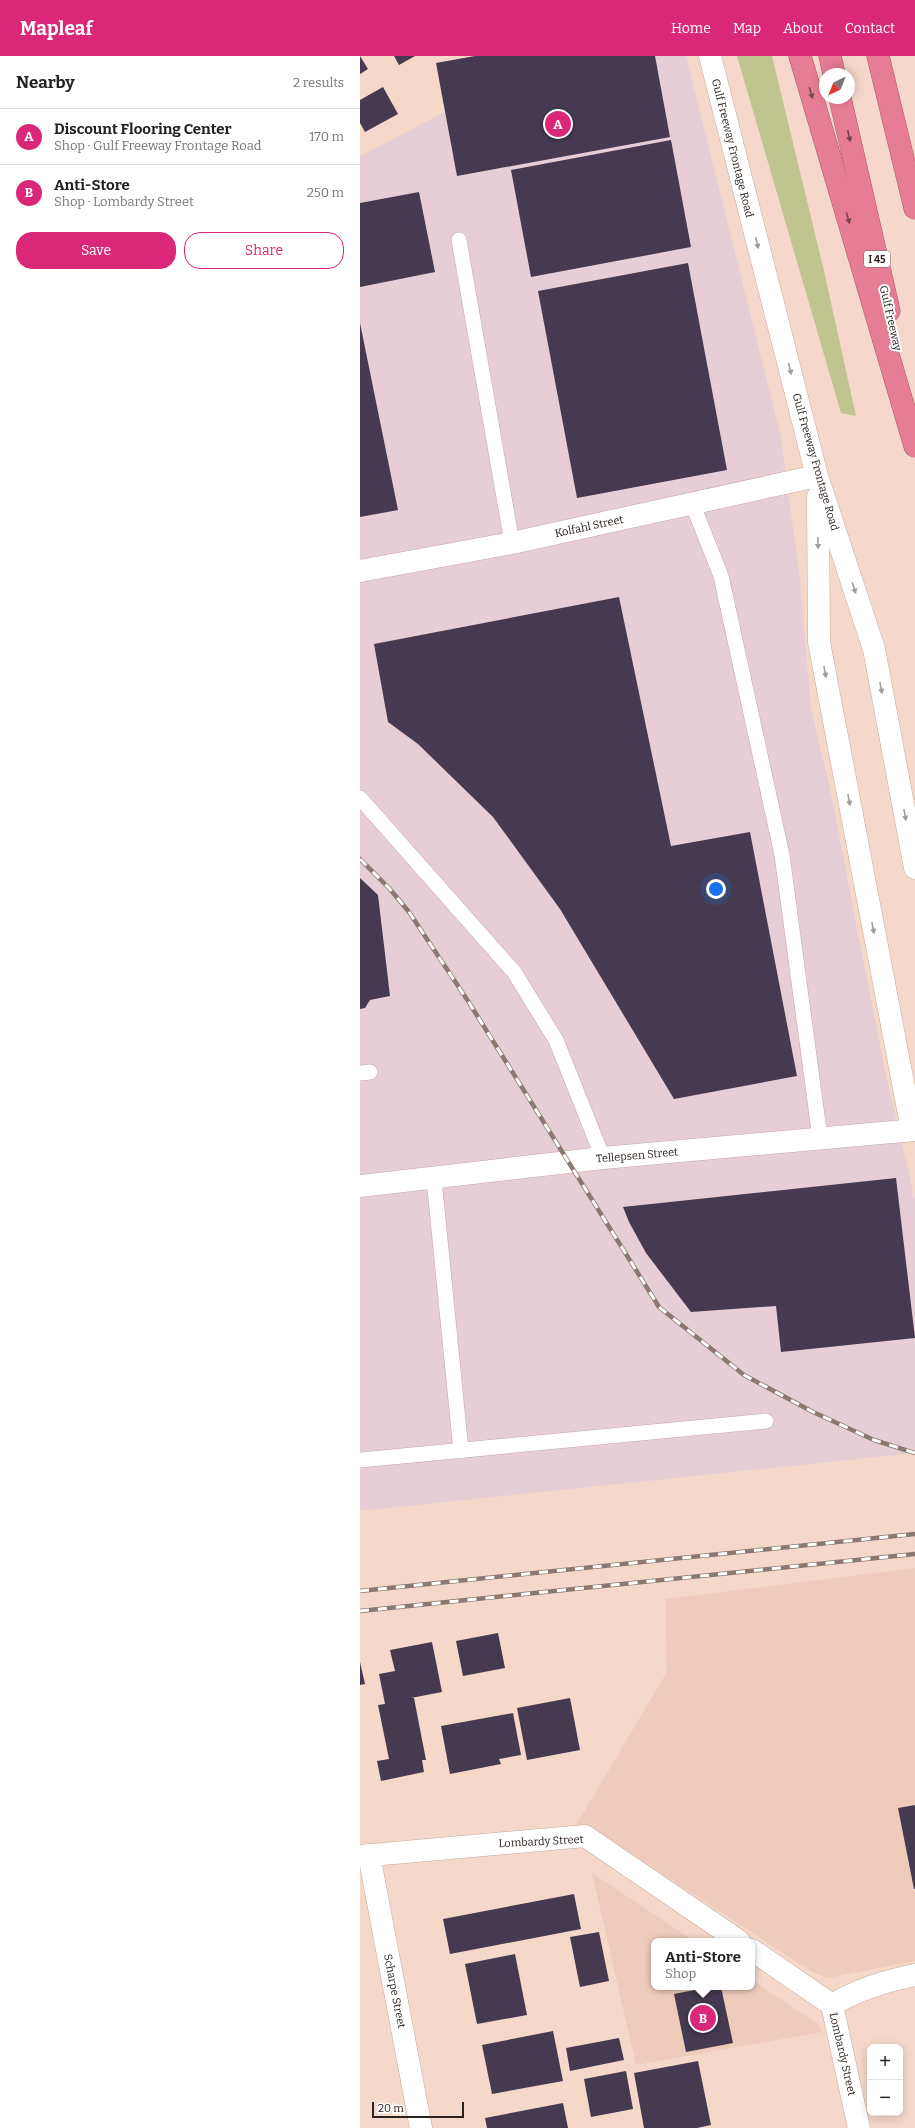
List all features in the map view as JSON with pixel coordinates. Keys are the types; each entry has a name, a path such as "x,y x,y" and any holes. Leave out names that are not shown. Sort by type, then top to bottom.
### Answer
{"highway":[{"path":"800,56 915,446"},
{"path":"830,56 833,68"},
{"path":"878,56 915,208"},
{"name":"Gulf Freeway","path":"841,104 915,421"}],"street":[{"name":"Gulf Freeway Frontage Road","path":"710,56 817,476 874,649 915,868"},
{"name":"Kolfahl Street","path":"360,571 512,543 817,476"},
{"path":"817,476 819,642 913,1130"},
{"name":"Tellepsen Street","path":"360,1186 434,1179 603,1158 913,1130"},
{"name":"Lombardy Street","path":"365,1855 586,1836 735,1938"},
{"name":"Scharpe Street","path":"365,1855 421,2128"},
{"name":"Lombardy Street","path":"755,1952 832,2005 859,2128"},
{"path":"832,2005 855,1991 897,1978 915,1975"}],"lane":[{"path":"459,240 512,543"},
{"path":"692,503 721,576 782,855 820,1138"},
{"path":"360,798 514,972 556,1040 603,1158"},
{"path":"434,1179 461,1451"},
{"path":"360,1460 766,1421"}],"shaded area":[{"path":"475,56 686,56 781,438 800,579 811,709 830,789 884,1066 915,1200 915,1453 360,1511 360,156 445,112 436,63"},
{"path":"915,1568 915,1961 828,1978 812,1972 594,1829 576,1825 667,1672 665,1599"},
{"path":"592,1873 690,1938 651,1938 651,1990 755,1990 755,1982 818,2024 822,2032 636,2065"}],"green space":[{"path":"737,56 772,56 824,271 856,416 841,413"}],"building":[{"path":"360,56 368,69 360,74"},
{"path":"394,56 415,56 399,65"},
{"path":"475,56 655,56 670,137 457,176 436,63"},
{"path":"383,87 398,114 365,132 360,123 360,100"},
{"path":"671,140 691,247 531,277 511,170"},
{"path":"419,192 435,272 360,287 360,203"},
{"path":"688,263 727,470 577,498 538,291"},
{"path":"360,323 398,510 360,517"},
{"path":"619,597 671,846 750,832 797,1076 674,1099 560,909 493,817 418,744 388,722 374,644"},
{"path":"360,878 378,895 390,996 370,1000 365,1008 360,1009"},
{"path":"896,1178 915,1338 781,1352 776,1306 691,1312 646,1253 629,1222 623,1207"},
{"path":"498,1633 505,1668 463,1676 456,1641"},
{"path":"432,1642 442,1692 411,1698 414,1698 426,1760 422,1760 424,1772 381,1781 377,1761 389,1759 378,1705 385,1704 379,1674 395,1671 390,1650"},
{"path":"360,1662 365,1684 360,1685"},
{"path":"570,1698 580,1750 527,1760 517,1708"},
{"path":"513,1713 521,1755 499,1759 501,1764 450,1774 441,1726"},
{"path":"915,1805 915,1889 914,1889 898,1808"},
{"path":"574,1894 581,1929 450,1954 443,1919"},
{"path":"599,1932 609,1981 580,1987 570,1937"},
{"path":"515,1954 527,2015 477,2024 465,1964"},
{"path":"695,1990 722,1990 733,2043 686,2052 674,1994"},
{"path":"553,2031 563,2081 492,2094 482,2045"},
{"path":"619,2038 624,2060 570,2071 566,2048"},
{"path":"698,2061 711,2125 697,2128 644,2128 634,2073"},
{"path":"626,2071 633,2109 591,2117 584,2079"},
{"path":"563,2103 568,2128 487,2128 485,2118"}],"railway":[{"path":"360,859 389,888 409,912 468,1001 659,1307 744,1375 813,1412 874,1440 915,1453"},
{"path":"360,1591 915,1534"},
{"path":"360,1611 915,1554"}],"place":[{"name":"Discount Flooring Center","path":"558,124"},
{"name":"Anti-Store","path":"703,2018"}]}
